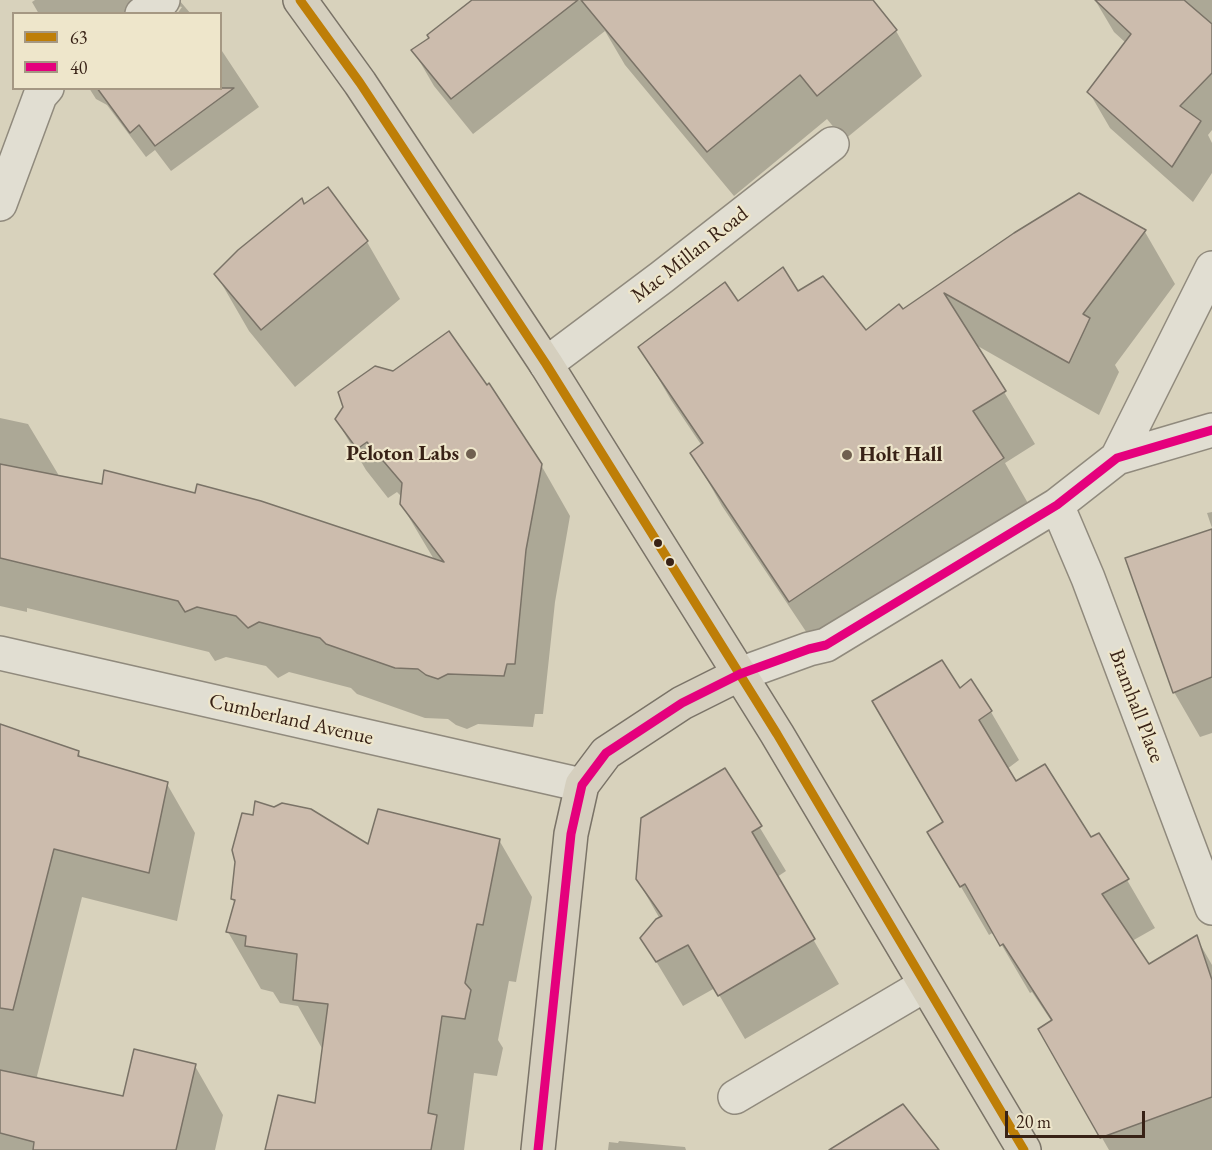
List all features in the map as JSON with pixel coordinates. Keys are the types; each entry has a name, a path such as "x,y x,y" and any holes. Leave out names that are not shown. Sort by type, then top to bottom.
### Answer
{"main road":[{"path":"300,0 360,83 546,364 664,556 740,674 1023,1150"},
{"path":"538,1150 571,834 582,785 606,753 682,703 740,674"}],"street":[{"path":"145,12 163,0"},
{"path":"0,204 40,96 45,90"},
{"name":"Mac Millan Road","path":"546,364 832,144"},
{"path":"1117,458 1212,268"},
{"path":"740,674 826,645 1056,505 1117,458 1212,430"},
{"name":"Bramhall Place","path":"1056,505 1088,578 1212,908"},
{"name":"Cumberland Avenue","path":"0,653 582,785"},
{"path":"735,1097 925,985"}],"building":[{"path":"472,0 578,0 451,99 411,50 429,38 427,35"},
{"path":"581,0 873,0 897,30 817,96 800,75 707,152"},
{"path":"1095,0 1184,0 1212,24 1212,73 1180,106 1201,121 1172,167 1087,92 1131,34"},
{"path":"222,88 234,88 155,146 139,125 130,133 98,90 222,90"},
{"path":"328,187 368,241 261,330 214,274 238,250 302,198 304,204"},
{"path":"1079,193 1146,230 1083,314 1090,318 1069,363 944,293 1006,391 973,411 1004,458 789,602 690,453 703,443 638,347 725,282 738,301 783,267 798,291 823,276 866,330 899,304 903,309 1014,233"},
{"path":"449,331 487,385 489,383 542,464 526,550 515,664 507,664 504,676 448,674 438,679 418,669 395,668 326,644 320,638 259,622 248,628 236,616 197,607 185,612 178,601 0,558 0,464 102,484 104,470 195,493 197,484 261,501 444,562 400,504 402,483 367,442 357,449 335,419 343,407 338,392 375,366 393,371"},
{"path":"1212,529 1212,677 1173,693 1125,558"},
{"path":"942,660 960,688 971,679 992,711 979,720 1016,781 1045,764 1091,837 1099,833 1129,879 1102,894 1149,964 1197,935 1212,980 1212,1097 1100,1138 1038,1029 1052,1020 1003,944 1000,946 965,884 960,887 927,832 943,822 872,701"},
{"path":"0,724 79,751 78,756 168,782 149,873 54,849 13,1010 0,1008"},
{"path":"725,768 762,826 752,832 815,939 718,996 688,945 656,962 640,938 656,919 662,916 636,879 641,818"},
{"path":"255,801 274,807 282,803 311,809 368,844 378,809 500,839 483,925 477,924 465,983 471,990 465,1019 442,1016 428,1113 437,1115 431,1150 265,1150 278,1095 315,1103 328,1004 293,1000 297,954 245,946 246,936 226,932 235,900 231,899 235,862 232,850 242,813 253,815"},
{"path":"134,1049 196,1064 176,1150 33,1150 34,1142 0,1133 0,1070 123,1096"},
{"path":"903,1104 939,1150 829,1150"}],"transit line":[{"name":"63","path":"300,0 360,83 546,364 777,734 1024,1150"},
{"name":"40","path":"538,1150 571,834 582,785 606,753 682,703 740,674 826,645 1057,505 1117,458 1212,430"}],"place":[{"name":"Peloton Labs","path":"471,454"},
{"name":"Holt Hall","path":"847,455"}]}
